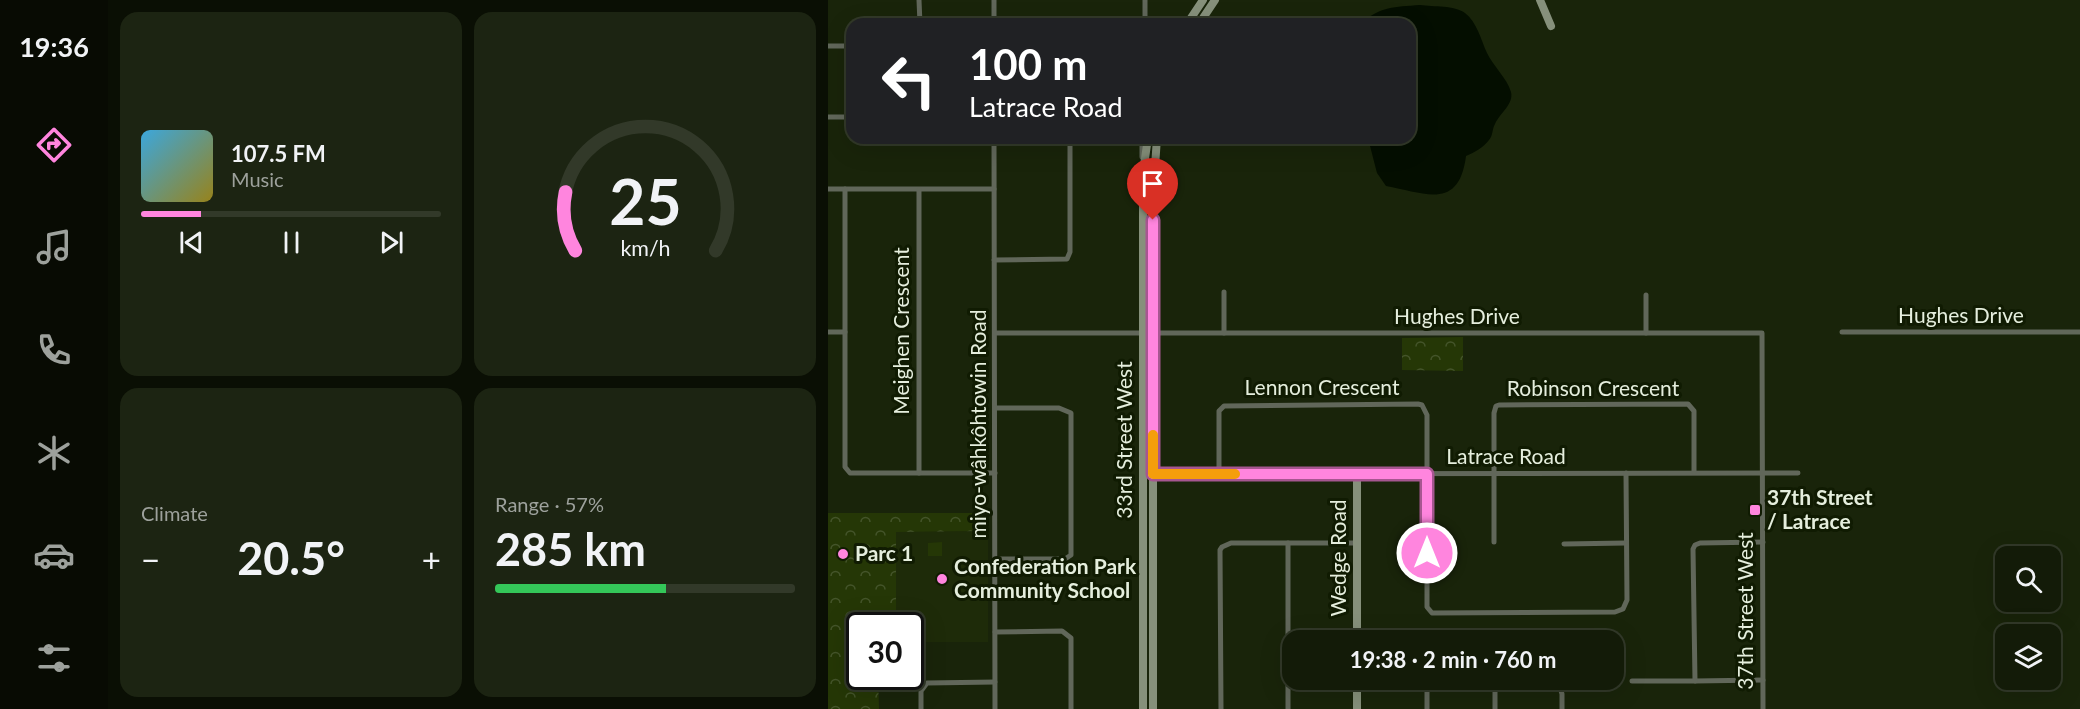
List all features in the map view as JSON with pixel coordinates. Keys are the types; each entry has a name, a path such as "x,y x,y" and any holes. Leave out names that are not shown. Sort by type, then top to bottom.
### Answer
{"main road":[{"path":"1191,18 1203,0"},
{"path":"1203,18 1215,0"},
{"path":"1540,0 1551,26"},
{"name":"33rd Street West","path":"1147,144 1143,172 1153,474 1153,709"},
{"name":"33rd Street West","path":"1143,709 1142,474 1157,144"},
{"name":"Wedge Road","path":"1357,475 1357,630"},
{"path":"1357,690 1357,709"}],"street":[{"path":"919,0 920,18"},
{"path":"994,0 994,18"},
{"path":"1145,0 1145,18"},
{"path":"828,46 846,46"},
{"path":"828,117 846,117"},
{"name":"miyo-wâhkôhtowin Road","path":"994,144 995,709"},
{"path":"994,260 1067,259 1070,252 1070,144"},
{"name":"33rd Street West","path":"1142,144 1143,172"},
{"path":"828,189 994,189"},
{"path":"845,189 845,467 850,473 995,473"},
{"name":"Meighen Crescent","path":"919,190 919,473"},
{"path":"1224,292 1224,333"},
{"path":"1646,295 1646,333"},
{"path":"828,332 845,332"},
{"name":"Hughes Drive","path":"1842,332 2080,332"},
{"name":"Hughes Drive","path":"995,333 1762,333"},
{"name":"37th Street West","path":"1762,333 1763,709"},
{"name":"Lennon Crescent","path":"1220,474 1219,411 1224,406 1418,404 1425,408 1427,415 1427,474"},
{"name":"Robinson Crescent","path":"1494,542 1494,413 1496,406 1503,404 1688,404 1694,411 1694,472"},
{"path":"995,408 1059,408 1071,413 1071,555 1065,559 996,559"},
{"path":"1427,474 1427,607 1432,613 1620,612 1627,600 1626,473"},
{"name":"Latrace Road","path":"1142,474 1798,473"},
{"path":"1695,681 1693,549 1700,543 1762,542"},
{"path":"1221,709 1220,550 1222,547 1232,543 1357,543"},
{"path":"1288,543 1288,709"},
{"path":"1564,544 1626,543"},
{"path":"995,632 1062,632 1071,638 1071,709"},
{"path":"1632,681 1763,680"},
{"path":"921,709 921,691 927,683 995,682"},
{"path":"1427,690 1427,709"},
{"path":"1495,690 1495,709"},
{"path":"1561,690 1562,709"}],"shaded area":[{"path":"1420,5 1444,7 1465,13 1476,26 1490,58 1511,92 1509,104 1497,120 1487,143 1466,156 1456,185 1448,192 1427,194 1386,186 1377,173 1370,144 1416,144 1416,18 1368,18 1395,7"},
{"name":"Confederation Park Community School","path":"988,531 988,642 924,642 924,612 896,612 896,532"}],"green space":[{"path":"1463,337 1463,371 1402,370 1402,338"},
{"path":"828,513 988,513 988,531 896,532 896,612 846,612 846,690 878,690 879,709 828,709"},
{"path":"942,542 942,556 928,556 928,543"}],"slow traffic":[{"path":"1153,435 1153,474 1235,474"}],"place":[{"name":"37th Street / Latrace","path":"1755,510"},
{"name":"Parc 1","path":"843,554"},
{"name":"Confederation Park Community School","path":"942,579"}],"route":[{"path":"1153,220 1153,474 1427,474 1427,553"}]}
